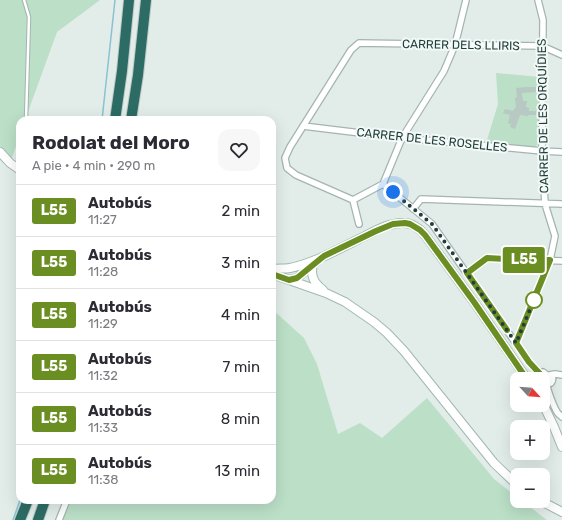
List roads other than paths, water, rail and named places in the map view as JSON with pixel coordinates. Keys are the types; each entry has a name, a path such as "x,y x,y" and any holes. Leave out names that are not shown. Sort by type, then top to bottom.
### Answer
{"highway":[{"path":"116,116 122,72 129,0"},
{"path":"132,116 138,75 146,0"},
{"path":"20,520 26,504"},
{"path":"38,520 44,504"}],"main road":[{"path":"0,152 16,167"},
{"path":"276,268 289,268 324,256 393,224 405,223 415,226 425,235 434,247 523,372"},
{"path":"289,280 297,278 324,256"},
{"path":"313,264 313,280 326,294"},
{"path":"276,275 345,302 358,310 387,333 404,351 494,463 510,478"},
{"path":"547,412 562,447"},
{"path":"552,507 562,508"},
{"path":"552,507 562,512"}],"street":[{"path":"353,200 383,184 402,138 444,72 455,45 466,0"},
{"name":"CARRER DE LES ORQUÍDIES","path":"516,343 550,260 555,236 545,204 542,151 543,20 538,0"},
{"name":"CARRER DELS LLIRIS","path":"303,126 351,50 359,43 542,46 562,55"},
{"path":"303,126 285,158 287,168 296,175 353,200"},
{"name":"CARRER DE LES ROSELLES","path":"303,126 402,138 562,152"},
{"path":"383,184 432,224 537,372"},
{"path":"413,209 422,199 562,204"},
{"path":"353,200 359,224"},
{"path":"467,273 487,258 562,261"},
{"path":"550,377 554,374 561,375"},
{"path":"550,393 558,413 562,417"},
{"path":"59,520 65,504"}],"lane":[{"path":"24,0 30,17 26,116"}],"waterway":[{"path":"102,116 115,0"},
{"path":"13,520 19,504"}]}
